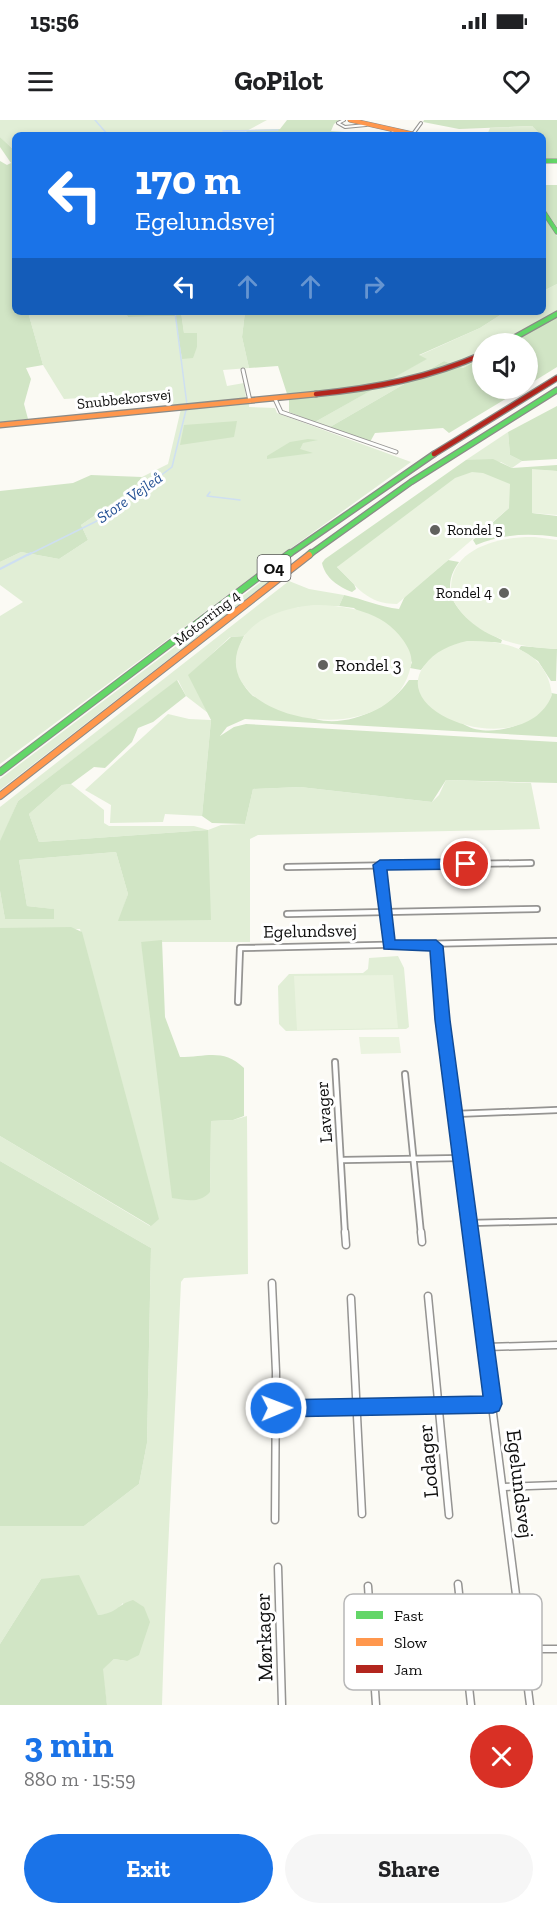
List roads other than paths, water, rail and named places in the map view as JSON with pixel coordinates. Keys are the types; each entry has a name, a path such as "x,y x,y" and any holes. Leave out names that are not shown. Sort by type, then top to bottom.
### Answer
{"main road":[{"path":"350,120 388,132"},
{"path":"546,216 557,232"},
{"path":"523,333 557,314"},
{"name":"Snubbekorsvej","path":"0,425 275,399 408,383 443,374 472,360"},
{"name":"O4","path":"498,413 557,372"},
{"name":"Motorring 4","path":"0,772 327,528 498,413 557,378"},
{"name":"Motorring 4","path":"0,796 303,560 438,464 557,390"},
{"name":"O4","path":"438,464 557,395"}],"street":[{"path":"344,120 338,123 350,127 366,125"},
{"path":"416,132 421,123"},
{"path":"243,370 250,401"},
{"path":"275,399 281,412 396,453"},
{"path":"287,867 531,862"},
{"path":"380,865 388,945"},
{"path":"287,914 537,909"},
{"name":"Egelundsvej","path":"238,1002 240,948 436,946 557,941"},
{"name":"Egelundsvej","path":"436,946 448,1062 516,1594"},
{"name":"Lavager","path":"335,1062 343,1160 346,1245"},
{"path":"405,1074 422,1242"},
{"path":"455,1114 557,1110"},
{"name":"Lavager","path":"343,1160 462,1158"},
{"path":"470,1223 557,1221"},
{"path":"272,1283 276,1408 275,1520"},
{"name":"Lodager","path":"428,1296 449,1515"},
{"path":"351,1298 362,1514"},
{"path":"486,1347 557,1345"},
{"name":"Lodager","path":"276,1408 493,1404"},
{"path":"504,1487 557,1485"},
{"name":"Mørkager","path":"278,1567 282,1705"},
{"path":"458,1584 459,1594"},
{"path":"368,1586 369,1594"},
{"path":"542,1649 557,1649"},
{"path":"375,1690 376,1705"},
{"path":"469,1690 471,1705"},
{"name":"Egelundsvej","path":"528,1690 530,1705"}],"waterway":[{"name":"Store Vejleå","path":"95,120 105,132"},
{"path":"223,131 278,130"},
{"name":"Store Vejleå","path":"175,315 187,405"},
{"name":"Store Vejleå","path":"28,555 107,516 172,467 186,410"},
{"path":"210,492 207,496 240,500"},
{"name":"Store Vejleå","path":"0,569 31,553"}],"place":[{"name":"Rondel 5","path":"435,530"},
{"name":"Rondel 4","path":"504,593"},
{"name":"Rondel 3","path":"323,665"}]}
